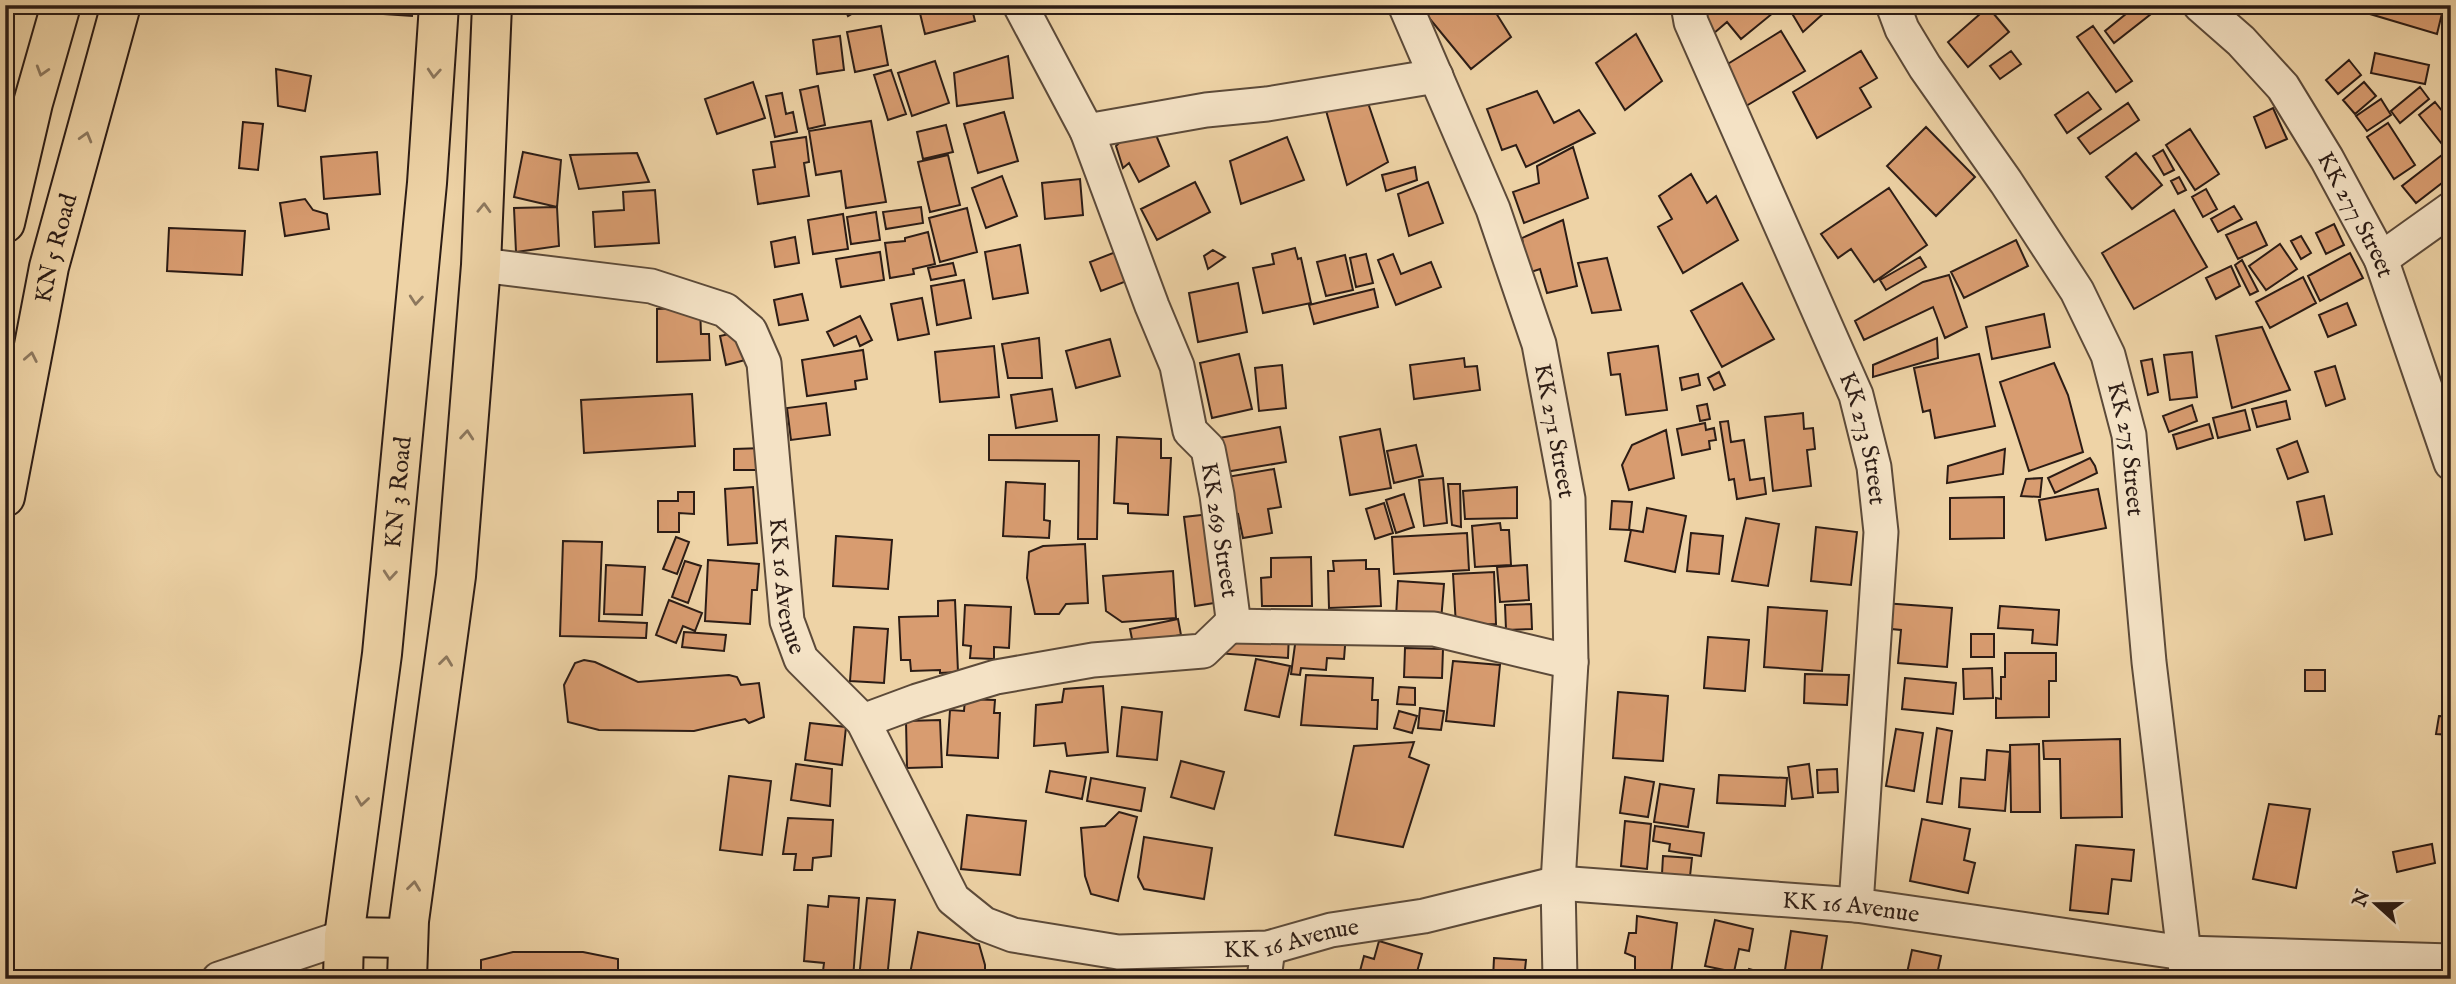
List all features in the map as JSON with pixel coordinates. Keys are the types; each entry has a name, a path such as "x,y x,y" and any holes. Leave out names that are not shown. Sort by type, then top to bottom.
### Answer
{"main road":[{"path":"5,223 33,103 61,5"},
{"name":"KN 5 Road","path":"5,497 49,267 121,5"},
{"name":"KN 3 Road","path":"343,979 344,937 382,654 427,183 439,5"},
{"path":"407,979 408,938 456,576 481,265 492,5"},
{"path":"344,937 408,938"}],"street":[{"name":"KK 269 Street","path":"863,721 996,677 1093,660 1203,651 1229,626 1233,618 1232,595 1208,449 1190,431 1177,366 1087,131 1020,5"},
{"name":"KK 271 Street","path":"1405,5 1493,209 1539,344 1568,499 1571,663 1559,883 1560,979"},
{"name":"KK 273 Street","path":"1688,5 1691,22 1856,395 1874,467 1881,532 1856,905"},
{"name":"KK 275 Street","path":"1893,5 1902,29 1925,67 2006,182 2077,292 2108,355 2129,435 2149,662 2185,966"},
{"name":"KK 277 Street","path":"2200,5 2241,41 2283,87 2327,159 2381,259 2451,463"},
{"path":"1087,131 1206,110 1267,104 1436,76"},
{"path":"2381,259 2451,209"},
{"name":"KK 16 Avenue","path":"481,265 651,286 725,310 750,331 764,363 787,621 801,659 863,721 953,899 984,924 1013,935 1118,952 1266,964 1331,930 1424,916 1559,883 1856,905 2185,966 2451,961"},
{"path":"1229,626 1434,629 1571,663"},
{"path":"219,979 344,937"}],"building":[{"path":"295,5 413,5 412,16 295,8"},
{"path":"843,5 867,5 848,16"},
{"path":"918,5 971,5 975,21 925,34"},
{"path":"1439,5 1491,5 1511,37 1471,69 1425,13"},
{"path":"1698,5 1766,5 1773,13 1741,39 1727,22 1713,34"},
{"path":"1787,5 1821,5 1825,12 1803,32"},
{"path":"2137,5 2145,5 2151,14 2114,43 2105,31"},
{"path":"2374,5 2444,5 2437,34 2370,14"},
{"path":"1988,7 2009,32 1968,67 1948,42"},
{"path":"881,26 888,65 855,72 847,32"},
{"path":"2093,26 2132,81 2116,92 2077,37"},
{"path":"1781,31 1805,71 1741,109 1718,70"},
{"path":"1636,34 1662,81 1625,110 1596,63"},
{"path":"840,36 844,70 817,74 813,40"},
{"path":"1861,51 1877,78 1860,88 1871,107 1817,138 1793,92"},
{"path":"2011,51 2021,64 2000,79 1990,66"},
{"path":"2375,53 2429,65 2425,84 2371,73"},
{"path":"1008,56 1013,98 957,106 954,73"},
{"path":"2349,60 2361,75 2338,94 2326,80"},
{"path":"935,61 949,103 912,116 898,73"},
{"path":"276,69 311,76 305,111 278,106"},
{"path":"891,70 906,114 888,120 874,75"},
{"path":"753,82 765,118 717,134 705,99"},
{"path":"2364,82 2376,96 2355,114 2343,100"},
{"path":"818,86 825,125 808,129 800,90"},
{"path":"2420,87 2429,99 2400,123 2391,111"},
{"path":"1537,91 1554,123 1579,110 1595,133 1526,167 1516,145 1502,150 1487,109"},
{"path":"2088,92 2101,109 2067,133 2055,115"},
{"path":"782,93 786,114 793,112 797,132 775,137 766,96"},
{"path":"1365,94 1388,162 1347,185 1325,107"},
{"path":"2381,99 2391,115 2367,131 2356,116"},
{"path":"2435,102 2451,122 2451,137 2442,144 2419,115"},
{"path":"2128,103 2139,120 2090,154 2078,138"},
{"path":"2273,108 2287,139 2266,148 2254,117"},
{"path":"1004,112 1018,161 978,173 964,124"},
{"path":"871,121 886,202 846,208 841,171 816,175 809,131"},
{"path":"243,122 263,124 258,170 239,168"},
{"path":"1151,123 1169,166 1139,182 1129,163 1123,168 1116,146"},
{"path":"2388,123 2415,165 2394,179 2367,137"},
{"path":"946,125 953,152 923,159 917,132"},
{"path":"1926,127 1975,177 1936,216 1887,166"},
{"path":"2190,129 2219,174 2195,190 2166,145"},
{"path":"806,137 809,162 804,163 809,196 758,204 753,170 775,167 771,142"},
{"path":"1287,137 1304,180 1241,204 1230,161"},
{"path":"1573,147 1588,198 1524,223 1513,192 1539,183 1537,166"},
{"path":"2451,148 2451,176 2416,203 2402,186"},
{"path":"2163,150 2174,170 2164,175 2153,156"},
{"path":"377,152 380,194 324,199 321,157"},
{"path":"523,152 561,160 557,207 514,197"},
{"path":"637,153 649,182 579,189 570,155"},
{"path":"2136,153 2162,185 2132,209 2106,177"},
{"path":"948,155 960,205 930,212 918,162"},
{"path":"1415,167 1417,180 1386,191 1382,175"},
{"path":"1691,174 1707,203 1716,196 1738,240 1683,273 1658,227 1672,219 1659,196"},
{"path":"1002,176 1017,216 986,228 972,188"},
{"path":"2179,177 2186,190 2178,194 2171,181"},
{"path":"1080,179 1083,215 1045,219 1042,183"},
{"path":"1195,182 1210,212 1157,240 1141,209"},
{"path":"1428,182 1443,223 1409,236 1398,194"},
{"path":"1889,188 1927,245 1874,282 1851,249 1838,258 1821,234"},
{"path":"2206,189 2217,209 2203,217 2192,197"},
{"path":"655,190 659,243 595,247 593,212 624,210 623,192"},
{"path":"305,199 313,210 327,214 329,229 285,236 280,203"},
{"path":"2234,206 2242,219 2218,232 2211,219"},
{"path":"557,207 559,246 516,252 514,208"},
{"path":"921,207 923,223 886,229 883,212"},
{"path":"967,208 977,252 940,262 929,218"},
{"path":"2174,210 2207,267 2134,309 2102,253"},
{"path":"876,212 880,240 851,244 847,217"},
{"path":"843,214 848,249 813,254 808,220"},
{"path":"1563,220 1577,286 1547,293 1540,269 1528,273 1522,238"},
{"path":"2256,222 2267,245 2238,259 2226,235"},
{"path":"2334,224 2344,245 2326,254 2316,233"},
{"path":"169,228 245,231 242,275 167,271"},
{"path":"928,232 935,264 913,269 914,274 890,278 885,243 905,241 905,238"},
{"path":"2301,236 2311,253 2301,259 2291,241"},
{"path":"795,237 799,263 775,267 771,242"},
{"path":"2016,240 2028,266 1964,298 1951,272"},
{"path":"2280,244 2297,269 2266,290 2249,266"},
{"path":"1020,245 1028,293 993,299 985,252"},
{"path":"1126,248 1137,277 1101,291 1090,262"},
{"path":"1295,248 1298,259 1301,258 1311,303 1263,313 1253,268 1274,264 1272,254"},
{"path":"1213,250 1225,257 1208,269 1204,256"},
{"path":"880,252 884,280 841,287 836,259"},
{"path":"2350,253 2363,278 2320,301 2308,276"},
{"path":"1366,254 1373,283 1356,287 1350,258"},
{"path":"1393,254 1401,274 1431,262 1441,287 1396,305 1378,260"},
{"path":"1345,255 1353,290 1326,296 1317,262"},
{"path":"1920,257 1926,267 1886,290 1880,280"},
{"path":"1607,258 1621,310 1592,313 1578,263"},
{"path":"2242,260 2258,291 2250,295 2235,265"},
{"path":"953,263 956,275 931,280 928,268"},
{"path":"2231,266 2240,286 2216,299 2206,278"},
{"path":"1949,275 1967,327 1945,338 1933,307 1864,340 1855,321 1923,282"},
{"path":"2303,277 2316,303 2270,328 2256,302"},
{"path":"964,280 971,318 937,325 931,286"},
{"path":"1238,283 1247,332 1198,342 1189,293"},
{"path":"1742,283 1774,339 1722,367 1691,311"},
{"path":"1374,289 1378,307 1314,324 1309,305"},
{"path":"802,294 808,320 779,325 774,300"},
{"path":"922,298 929,334 898,340 891,304"},
{"path":"2347,303 2356,325 2328,337 2319,315"},
{"path":"700,307 701,334 709,334 710,360 657,362 657,309"},
{"path":"2044,314 2050,347 1992,359 1986,327"},
{"path":"860,316 872,340 860,346 856,336 834,346 827,332"},
{"path":"2262,327 2290,390 2232,408 2216,336"},
{"path":"743,331 749,359 726,365 720,336"},
{"path":"1039,338 1042,378 1008,378 1002,344"},
{"path":"1937,338 1938,358 1873,377 1873,365"},
{"path":"1110,339 1120,376 1076,388 1066,351"},
{"path":"994,346 999,397 940,402 935,352"},
{"path":"1658,346 1667,410 1626,415 1620,374 1611,375 1608,353"},
{"path":"863,350 867,379 855,381 856,389 807,396 802,360"},
{"path":"2192,352 2197,397 2170,400 2164,355"},
{"path":"1239,354 1252,409 1212,418 1200,363"},
{"path":"1979,354 1995,426 1935,438 1930,410 1923,412 1914,368"},
{"path":"1464,358 1465,367 1477,366 1480,390 1414,399 1410,365"},
{"path":"2152,359 2158,392 2148,395 2141,361"},
{"path":"2054,363 2068,395 2083,452 2029,471 2000,382"},
{"path":"1282,365 1286,408 1259,411 1255,368"},
{"path":"2335,366 2345,399 2326,406 2315,372"},
{"path":"1719,372 1725,385 1714,390 1708,378"},
{"path":"1698,374 1700,385 1682,390 1680,378"},
{"path":"1052,389 1057,421 1016,428 1011,395"},
{"path":"692,394 695,446 584,453 581,400"},
{"path":"2286,401 2290,419 2257,427 2252,409"},
{"path":"826,403 830,435 791,440 787,408"},
{"path":"1707,404 1710,419 1700,421 1697,406"},
{"path":"2192,405 2197,421 2169,432 2163,416"},
{"path":"2245,410 2250,430 2218,438 2213,418"},
{"path":"1803,413 1804,429 1813,428 1815,449 1807,450 1811,486 1773,491 1765,417"},
{"path":"1728,421 1731,442 1744,440 1750,480 1764,478 1766,494 1737,499 1734,479 1729,480 1720,422"},
{"path":"1705,423 1706,430 1714,428 1716,440 1709,441 1710,449 1682,455 1677,429"},
{"path":"2209,424 2213,438 2177,449 2173,435"},
{"path":"1280,427 1286,462 1225,472 1219,438"},
{"path":"1380,429 1391,488 1350,495 1340,437"},
{"path":"1666,430 1674,478 1629,490 1622,465 1632,445"},
{"path":"989,435 1099,435 1097,539 1078,539 1079,461 989,460"},
{"path":"1117,437 1161,439 1161,458 1171,458 1168,515 1128,513 1128,504 1114,503"},
{"path":"2297,441 2308,472 2288,479 2277,449"},
{"path":"1416,445 1423,476 1394,483 1387,451"},
{"path":"765,448 765,470 734,470 734,449"},
{"path":"2005,449 2003,474 1947,483 1948,466"},
{"path":"2090,458 2097,473 2055,493 2048,478"},
{"path":"1274,469 1281,507 1268,509 1272,533 1243,538 1238,514 1234,515 1227,477"},
{"path":"1443,478 1447,523 1424,526 1419,480"},
{"path":"2042,478 2040,497 2021,496 2026,479"},
{"path":"1006,482 1045,484 1044,520 1050,521 1049,538 1003,536"},
{"path":"1448,484 1460,484 1461,527 1452,525"},
{"path":"753,487 757,543 728,545 725,489"},
{"path":"1517,487 1517,518 1465,519 1463,491"},
{"path":"2098,489 2106,528 2046,540 2039,500"},
{"path":"678,492 694,492 694,514 679,513 679,532 658,532 658,501 678,501"},
{"path":"1404,494 1414,527 1396,533 1386,500"},
{"path":"2324,496 2332,534 2305,540 2297,502"},
{"path":"2004,497 2004,538 1950,539 1950,498"},
{"path":"1612,501 1632,502 1629,530 1610,529"},
{"path":"1384,503 1393,533 1375,539 1366,509"},
{"path":"1647,508 1686,516 1675,572 1625,561 1631,530 1643,532"},
{"path":"1210,514 1221,602 1195,606 1184,517"},
{"path":"1746,518 1779,524 1768,586 1732,581"},
{"path":"1500,523 1501,530 1509,530 1511,565 1475,567 1472,526"},
{"path":"1816,527 1857,532 1851,585 1811,581"},
{"path":"1467,533 1469,570 1394,574 1392,537"},
{"path":"1691,533 1723,536 1719,574 1687,571"},
{"path":"836,536 892,540 888,589 833,586"},
{"path":"676,537 689,542 677,574 663,569"},
{"path":"563,541 602,542 599,621 647,623 646,638 560,636"},
{"path":"1085,544 1088,603 1066,604 1059,614 1035,614 1027,578 1029,552 1043,546"},
{"path":"1311,557 1312,606 1262,606 1261,578 1271,577 1271,558"},
{"path":"708,560 759,564 757,590 752,590 750,624 705,621"},
{"path":"1366,560 1366,569 1379,569 1381,606 1329,608 1328,571 1334,571 1333,561"},
{"path":"685,561 701,566 688,603 672,597"},
{"path":"606,565 645,567 642,615 604,614"},
{"path":"1527,565 1529,600 1500,602 1497,567"},
{"path":"1173,571 1176,618 1122,622 1106,611 1103,576"},
{"path":"1494,572 1496,624 1456,626 1453,574"},
{"path":"1398,581 1444,584 1441,621 1396,617"},
{"path":"669,600 702,613 695,631 683,626 676,643 656,635"},
{"path":"955,600 958,672 911,671 910,660 901,660 899,617 938,616 938,601"},
{"path":"1883,603 1952,608 1947,667 1898,663 1901,630 1881,628"},
{"path":"1531,604 1532,629 1506,630 1505,605"},
{"path":"965,605 1011,607 1009,648 994,647 994,659 970,658 971,646 963,645"},
{"path":"2000,606 2059,610 2057,645 2032,643 2033,630 1998,628"},
{"path":"1768,607 1827,611 1822,671 1764,667"},
{"path":"1178,619 1181,635 1133,644 1130,629"},
{"path":"854,627 888,629 884,683 850,681"},
{"path":"1297,630 1346,633 1344,659 1327,658 1326,670 1301,668 1300,675 1291,674"},
{"path":"1231,631 1289,633 1288,658 1215,653"},
{"path":"684,632 726,635 724,651 682,647"},
{"path":"1971,634 1994,634 1994,657 1971,657"},
{"path":"1708,637 1749,640 1745,691 1704,688"},
{"path":"1405,648 1443,649 1442,678 1404,677"},
{"path":"2005,653 2056,653 2056,681 2049,681 2049,717 1996,718 1996,698 2001,699 2001,677 2005,677"},
{"path":"1256,659 1290,666 1279,717 1245,710"},
{"path":"584,660 595,662 638,682 729,675 737,677 741,685 759,683 764,717 749,723 745,719 694,731 599,730 568,722 564,685 575,663"},
{"path":"1453,661 1500,665 1494,726 1446,721"},
{"path":"1992,668 1993,698 1964,699 1963,669"},
{"path":"2305,670 2325,670 2325,691 2305,691"},
{"path":"1805,674 1849,675 1847,705 1804,703"},
{"path":"1306,675 1373,678 1372,700 1378,700 1377,729 1301,725"},
{"path":"1905,678 1956,683 1953,714 1902,709"},
{"path":"1103,686 1108,752 1067,756 1065,743 1034,746 1036,705 1062,702 1064,689"},
{"path":"1399,687 1415,688 1415,705 1397,704"},
{"path":"1618,692 1668,696 1663,761 1613,758"},
{"path":"965,699 995,700 994,713 1000,713 998,758 947,755 950,710 964,711"},
{"path":"1122,707 1162,712 1157,760 1117,756"},
{"path":"1420,708 1444,711 1441,730 1418,728"},
{"path":"1399,711 1417,716 1412,733 1394,728"},
{"path":"2439,716 2451,717 2451,735 2436,734"},
{"path":"940,720 942,767 907,768 906,721"},
{"path":"810,723 846,727 842,765 805,760"},
{"path":"1937,728 1952,731 1942,804 1927,802"},
{"path":"1896,729 1923,733 1914,791 1886,786"},
{"path":"2120,739 2122,817 2061,818 2060,759 2044,759 2043,741"},
{"path":"1414,742 1409,757 1429,765 1403,847 1335,835 1354,746"},
{"path":"2039,744 2040,812 2011,812 2010,745"},
{"path":"1987,750 2010,752 2005,811 1959,807 1961,778 1985,780"},
{"path":"1181,761 1224,772 1214,809 1171,797"},
{"path":"796,764 832,769 830,806 791,800"},
{"path":"1809,764 1813,797 1792,799 1788,767"},
{"path":"1837,769 1838,792 1818,793 1817,770"},
{"path":"1050,771 1086,777 1082,799 1046,792"},
{"path":"1719,775 1787,778 1785,806 1717,803"},
{"path":"729,776 771,781 762,855 720,850"},
{"path":"1625,777 1654,782 1648,817 1620,813"},
{"path":"1091,778 1145,788 1141,811 1087,801"},
{"path":"1660,784 1694,789 1688,827 1654,822"},
{"path":"2269,804 2310,809 2296,888 2253,879"},
{"path":"1119,812 1137,817 1118,901 1091,894 1085,876 1081,828 1105,826"},
{"path":"967,815 1026,821 1020,875 961,869"},
{"path":"788,818 833,820 831,856 813,858 812,870 794,870 796,854 783,854"},
{"path":"1922,819 1970,829 1964,860 1975,863 1968,893 1910,881"},
{"path":"1625,821 1651,824 1647,869 1621,866"},
{"path":"1655,826 1704,833 1701,856 1669,851 1670,844 1653,841"},
{"path":"1144,837 1212,848 1204,899 1144,889 1138,877"},
{"path":"2432,844 2435,863 2397,872 2393,852"},
{"path":"2076,845 2134,850 2131,881 2112,879 2108,914 2070,910"},
{"path":"1663,856 1692,858 1690,876 1662,874"},
{"path":"829,896 859,898 853,979 822,979 824,963 804,961 808,905 828,907"},
{"path":"867,898 895,900 887,979 859,979"},
{"path":"1637,916 1677,923 1671,975 1678,979 1635,979 1635,957 1625,953 1629,933 1636,933"},
{"path":"1715,920 1753,929 1749,951 1739,949 1734,972 1705,966"},
{"path":"1791,931 1827,936 1820,979 1793,979 1784,976"},
{"path":"918,932 979,944 985,965 985,979 909,979"},
{"path":"1379,941 1422,954 1415,979 1369,979 1370,973 1360,971 1364,956 1374,959"},
{"path":"1912,950 1941,956 1936,979 1907,973"},
{"path":"513,952 583,952 618,959 618,979 481,979 481,960"},
{"path":"1494,958 1526,960 1524,979 1493,979"},
{"path":"1749,969 1778,977 1736,979 1737,973 1747,975"},
{"path":"2056,973 2086,973 2085,979 2055,979"}]}
